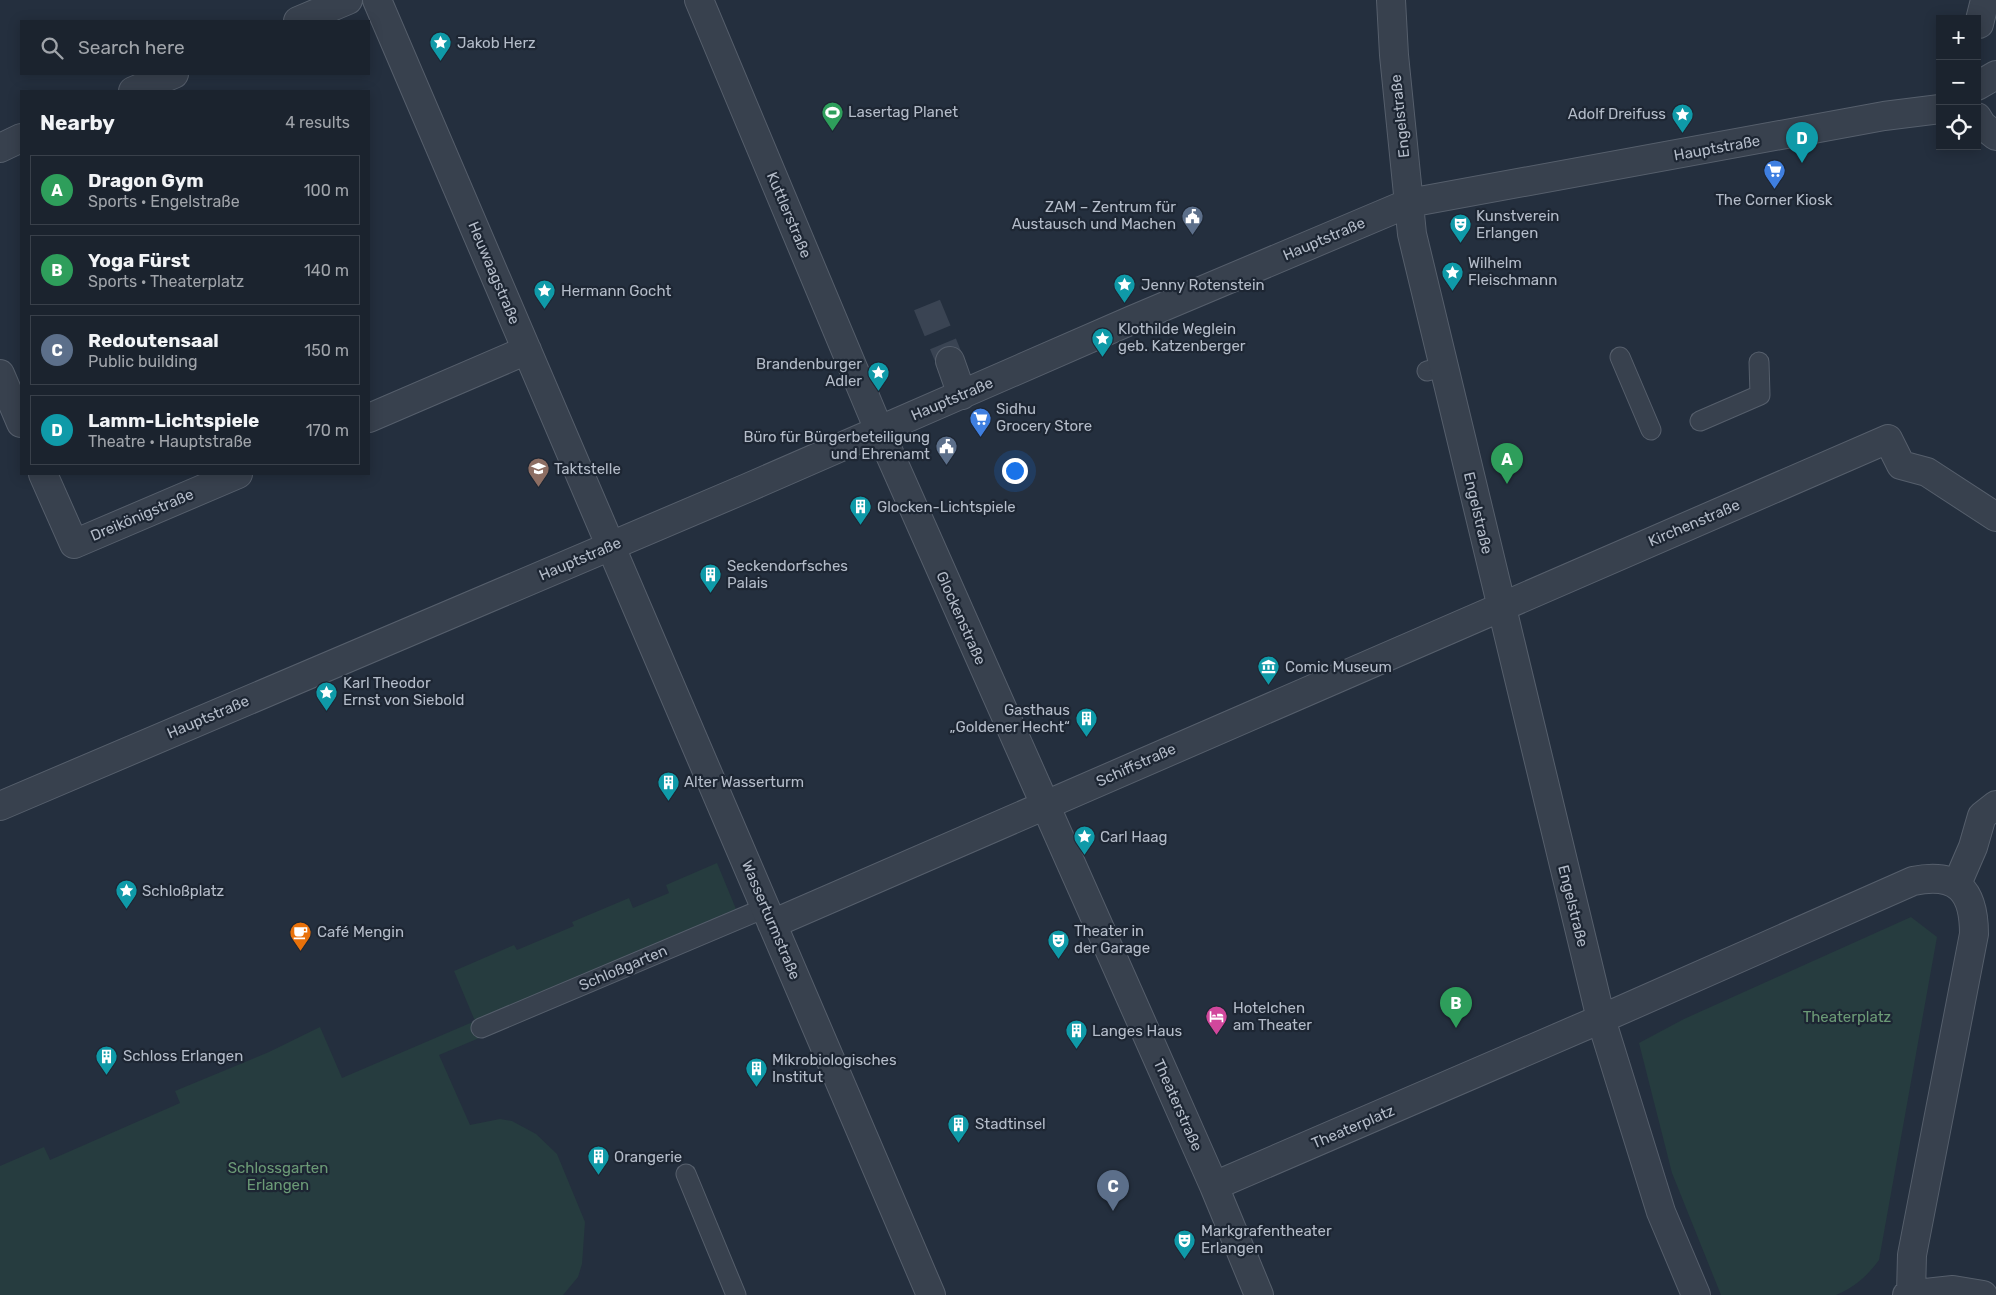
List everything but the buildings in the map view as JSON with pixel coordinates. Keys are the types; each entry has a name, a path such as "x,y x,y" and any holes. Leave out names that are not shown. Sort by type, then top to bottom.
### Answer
{"street":[{"path":"300,20 348,0"},
{"name":"Heuwaagstraße","path":"377,0 610,546"},
{"name":"Kuttlerstraße","path":"699,0 879,430"},
{"name":"Engelstraße","path":"1391,0 1394,55 1412,234 1435,369 1500,607 1601,1019"},
{"path":"135,90 172,75"},
{"path":"1981,84 1996,75"},
{"path":"1981,108 1996,110"},
{"name":"Hauptstraße","path":"0,806 747,488 1132,320 1409,203 1884,116 1936,110"},
{"path":"1981,123 1996,136"},
{"path":"0,148 20,138"},
{"path":"370,418 527,350"},
{"path":"950,361 962,395"},
{"path":"0,374 20,421"},
{"name":"Glockenstraße","path":"879,430 1044,806"},
{"name":"Kirchenstraße","path":"1500,607 1888,439 1901,465 1927,472 1996,517"},
{"name":"Dreikönigstraße","path":"43,475 74,544 236,475"},
{"name":"Wasserturmstraße","path":"610,546 931,1295"},
{"name":"Schiffstraße","path":"769,916 1044,806 1500,607"},
{"path":"1983,1295 1953,1290 1909,1294 1912,1255 1974,934 1974,919 1970,903 1964,891 1957,884 1973,847 1982,816 1996,805"},
{"name":"Theaterstraße","path":"1044,806 1214,1186"},
{"name":"Theaterplatz","path":"1214,1186 1601,1019 1913,881 1937,878 1949,880 1957,884"},
{"path":"1601,1019 1661,1212 1696,1295"},
{"path":"1214,1186 1258,1295"}],"lane":[{"path":"1620,356 1650,430"},
{"path":"1700,421 1760,395 1759,362"},
{"name":"Schloßgarten","path":"481,1028 769,916"},
{"path":"686,1174 736,1295"}],"green space":[{"name":"Schlossgarten Erlangen","path":"717,863 736,909 477,1019 484,1036 439,1055 470,1125 500,1119 512,1121 536,1134 557,1154 585,1222 582,1264 578,1277 563,1295 0,1295 0,1166 44,1147 50,1160 180,1103 175,1091 269,1052 320,1027 342,1078 475,1021 454,971 514,945 517,950 574,926 572,922 629,898 633,908 669,893 666,885"},
{"path":"1911,917 1937,937 1879,1260 1870,1271 1849,1289 1836,1295 1721,1295 1672,1173 1639,1043 1684,1019"}],"tunnel":[{"path":"927,305 950,361"}],"place":[{"name":"Jakob Herz","path":"441,62"},
{"name":"Lasertag Planet","path":"832,131"},
{"name":"Adolf Dreifuss","path":"1682,133"},
{"name":"Lamm-Lichtspiele","path":"1802,163"},
{"name":"The Corner Kiosk","path":"1774,190"},
{"name":"ZAM – Zentrum für Austausch und Machen","path":"1192,235"},
{"name":"Kunstverein Erlangen","path":"1460,244"},
{"name":"Wilhelm Fleischmann","path":"1452,291"},
{"name":"Jenny Rotenstein","path":"1125,304"},
{"name":"Hermann Gocht","path":"545,310"},
{"name":"Klothilde Weglein geb. Katzenberger","path":"1102,357"},
{"name":"Brandenburger Adler","path":"878,392"},
{"name":"Sidhu Grocery Store","path":"980,437"},
{"name":"Büro für Bürgerbeteiligung und Ehrenamt","path":"946,465"},
{"name":"Dragon Gym","path":"1507,484"},
{"name":"Taktstelle","path":"538,488"},
{"name":"Glocken-Lichtspiele","path":"861,526"},
{"name":"Seckendorfsches Palais","path":"711,594"},
{"name":"Comic Museum","path":"1269,686"},
{"name":"Karl Theodor Ernst von Siebold","path":"327,711"},
{"name":"Gasthaus „Goldener Hecht“","path":"1086,738"},
{"name":"Alter Wasserturm","path":"668,801"},
{"name":"Carl Haag","path":"1084,856"},
{"name":"Schloßplatz","path":"126,910"},
{"name":"Café Mengin","path":"301,951"},
{"name":"Theater in der Garage","path":"1058,959"},
{"name":"Yoga Fürst","path":"1456,1028"},
{"name":"Hotelchen am Theater","path":"1217,1036"},
{"name":"Langes Haus","path":"1076,1050"},
{"name":"Schloss Erlangen","path":"107,1075"},
{"name":"Mikrobiologisches Institut","path":"756,1088"},
{"name":"Stadtinsel","path":"959,1143"},
{"name":"Orangerie","path":"598,1176"},
{"name":"Redoutensaal","path":"1113,1211"},
{"name":"Markgrafentheater Erlangen","path":"1185,1259"}]}
